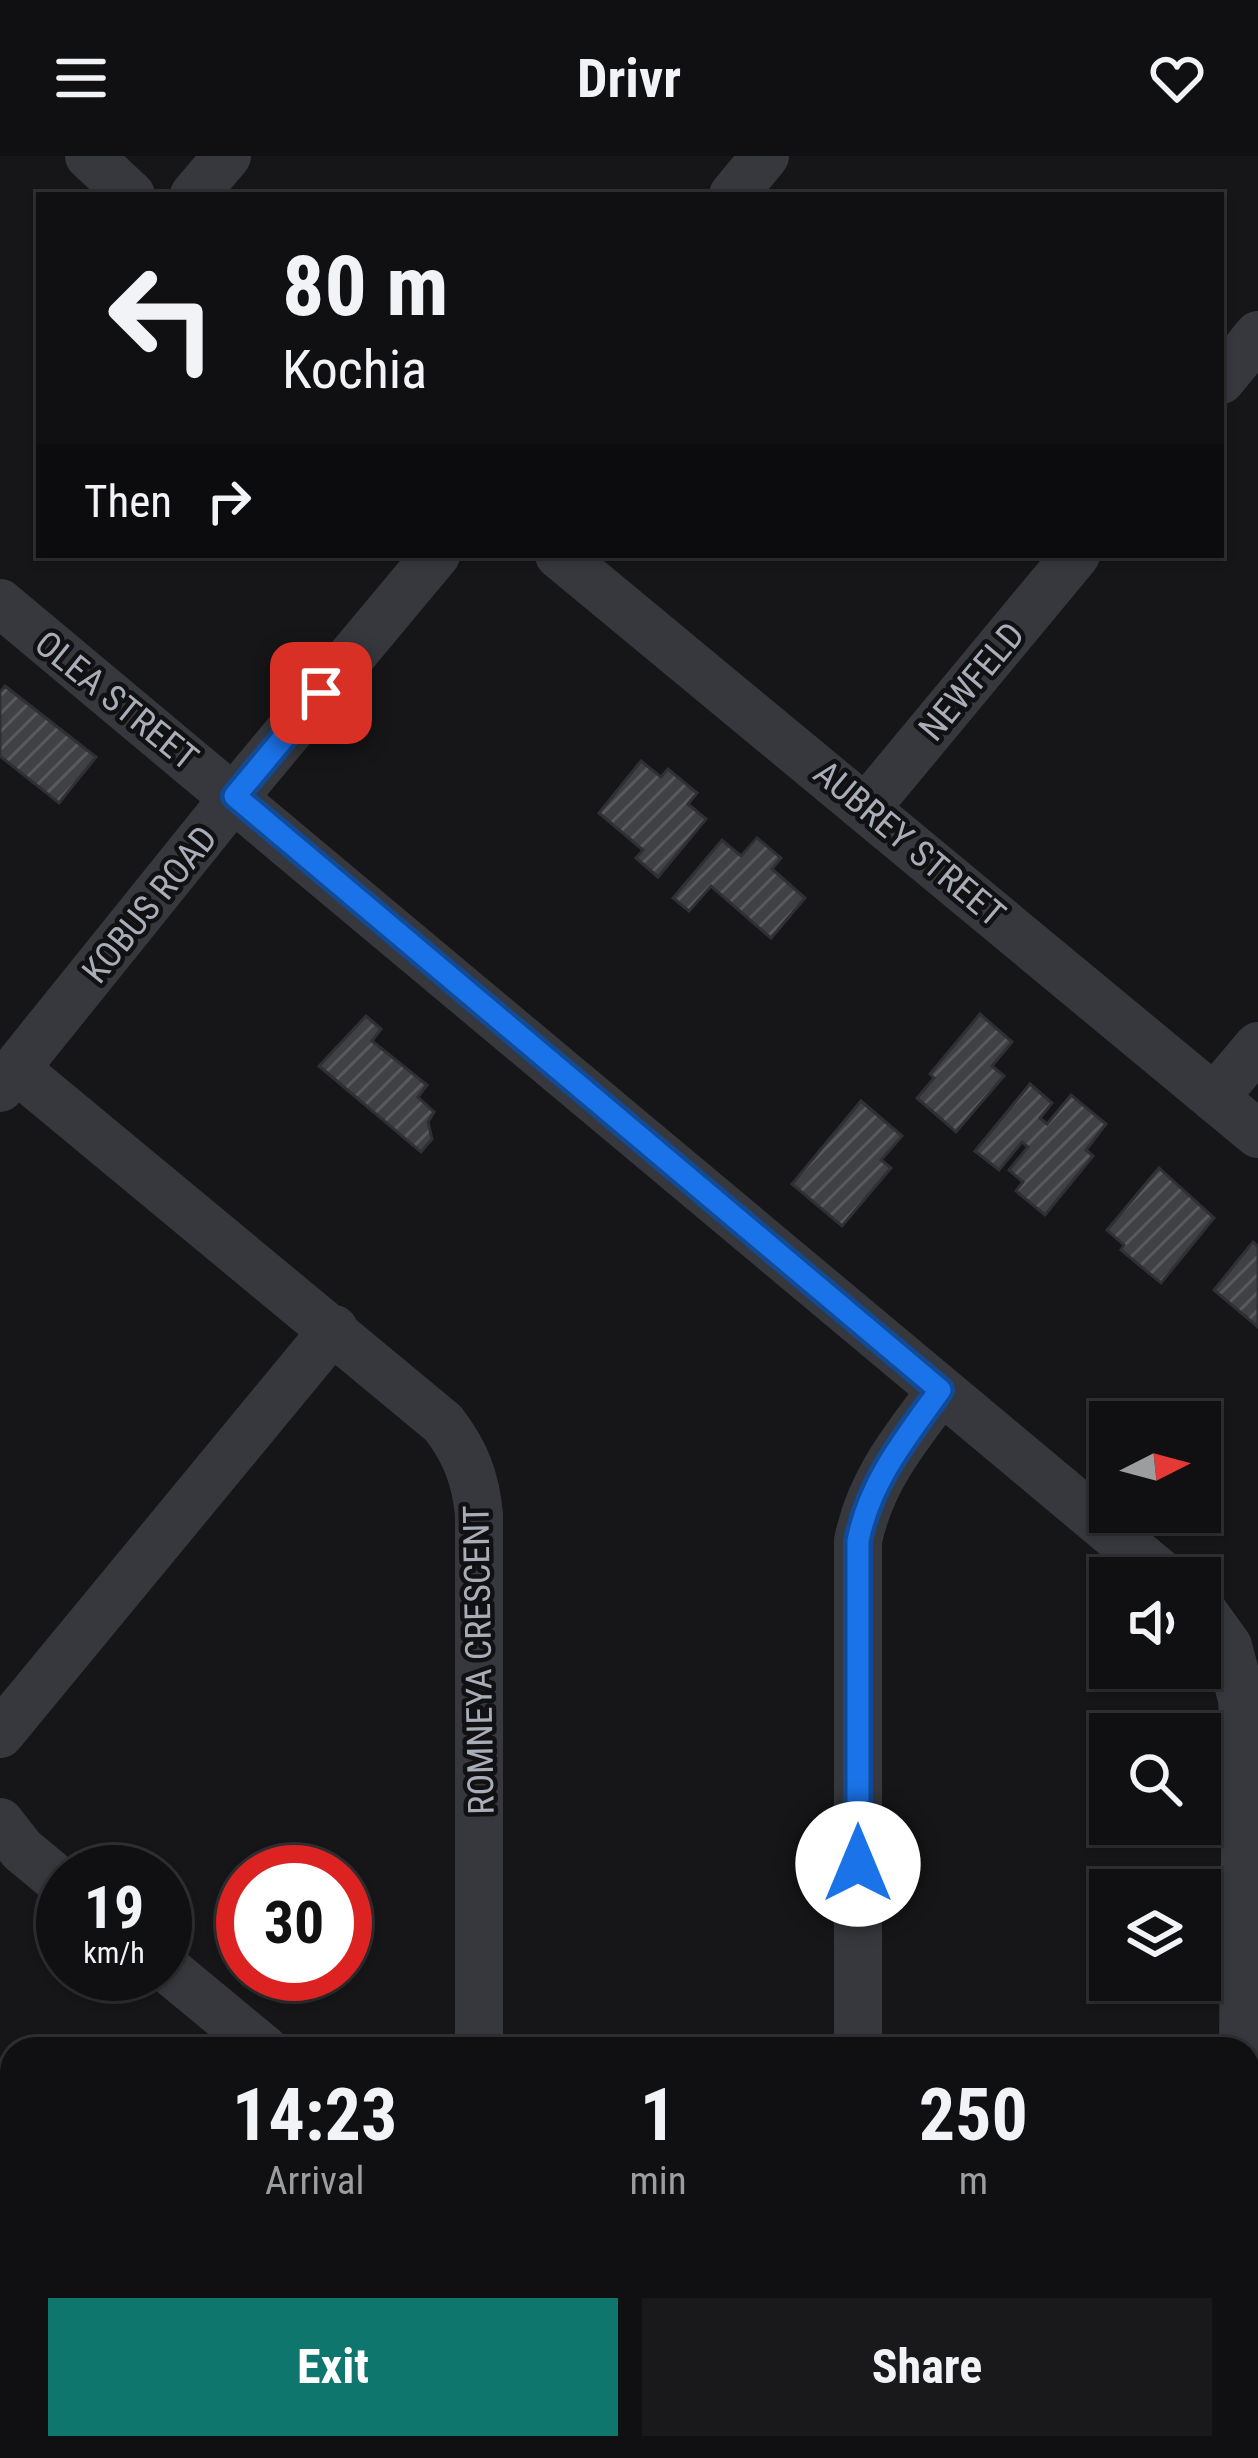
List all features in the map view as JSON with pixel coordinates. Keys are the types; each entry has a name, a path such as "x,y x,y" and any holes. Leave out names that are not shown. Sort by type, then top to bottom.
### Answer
{"street":[{"path":"89,156 127,192"},
{"path":"197,192 227,156"},
{"path":"735,192 765,156"},
{"path":"1224,376 1258,335"},
{"name":"KOBUS ROAD","path":"8,1079 433,558"},
{"name":"AUBREY STREET","path":"563,558 1258,1134"},
{"name":"NEWFELD","path":"867,807 1074,558"},
{"name":"OLEA STREET","path":"0,603 1141,1557"},
{"path":"1214,1098 1258,1046"},
{"name":"ROMNEYA CRESCENT","path":"8,1079 334,1329 458,1442 477,1491 479,2037"},
{"path":"0,1735 334,1329"},
{"path":"858,2037 858,1541 877,1481 940,1390"},
{"path":"1221,1636 1242,1699 1246,1755 1243,2037"},
{"path":"0,1822 36,1862"},
{"path":"192,1989 250,2037"}],"building":[{"path":"5,686 96,757 59,803 0,756 0,692"},
{"path":"641,761 661,777 668,769 697,793 688,804 706,819 658,877 636,858 643,850 599,813"},
{"path":"757,838 781,858 772,869 805,898 771,938 711,886 689,911 673,898 722,840 741,856"},
{"path":"980,1014 1012,1042 992,1066 1004,1076 956,1132 917,1098 934,1078 930,1074"},
{"path":"366,1016 381,1029 372,1041 427,1085 418,1097 434,1112 428,1122 432,1139 421,1152 319,1066"},
{"path":"1030,1084 1052,1103 1040,1118 1047,1124 1071,1095 1106,1124 1086,1150 1093,1156 1045,1215 1016,1191 1023,1182 1009,1170 1028,1147 1022,1142 999,1170 975,1151"},
{"path":"861,1101 902,1136 881,1160 891,1168 842,1226 792,1184"},
{"path":"1159,1168 1214,1218 1161,1283 1121,1250 1124,1245 1107,1230"},
{"path":"1253,1242 1258,1246 1258,1327 1214,1290"}],"route":[{"path":"321,693 235,796 940,1390 877,1481 858,1541 858,1864"}]}
